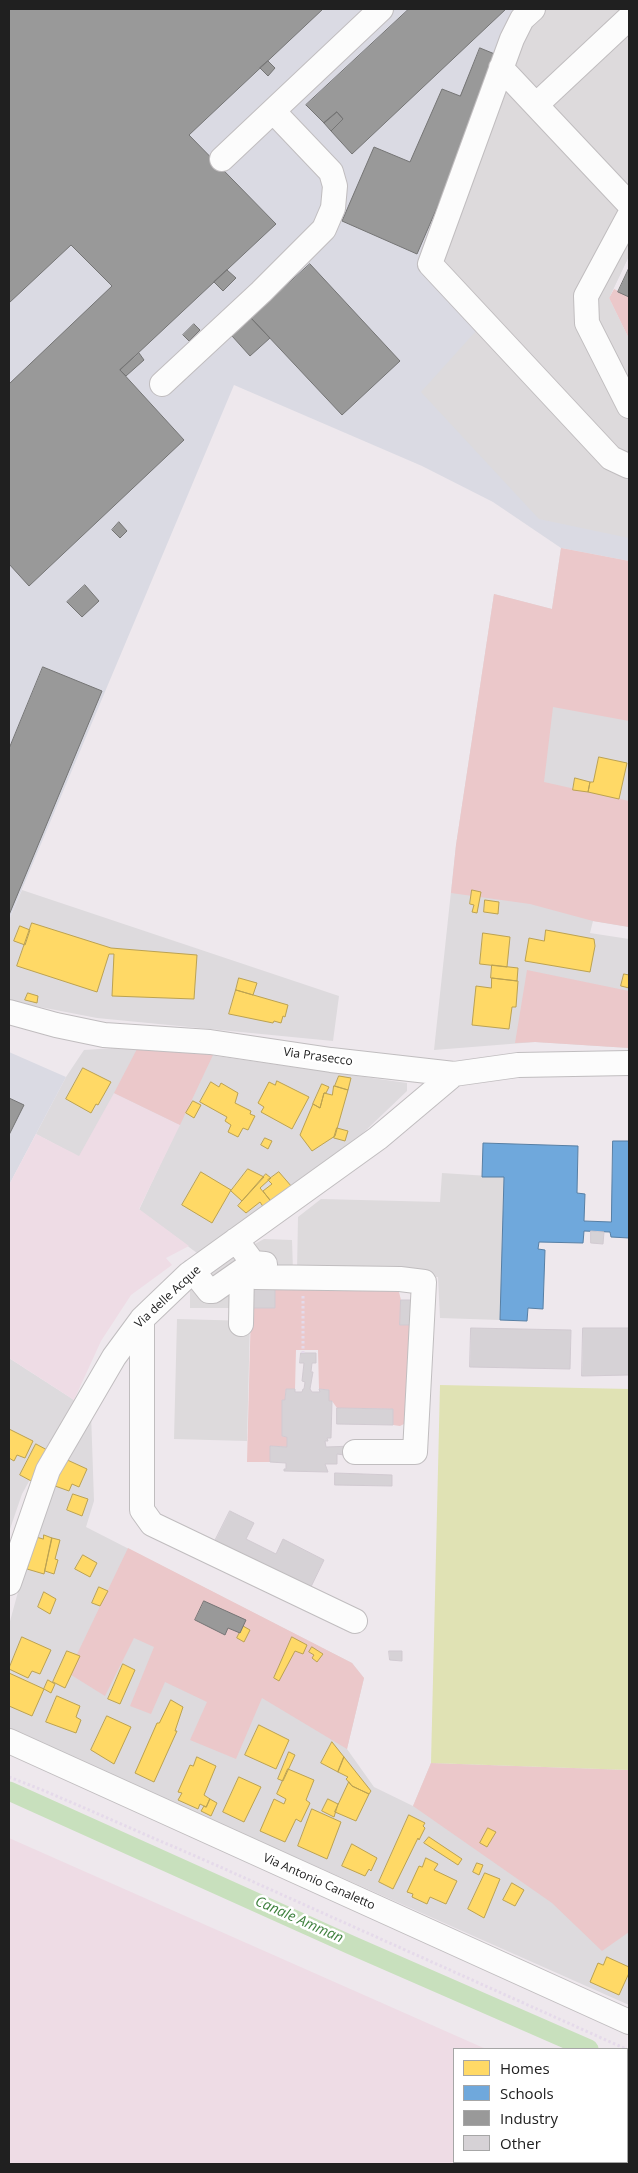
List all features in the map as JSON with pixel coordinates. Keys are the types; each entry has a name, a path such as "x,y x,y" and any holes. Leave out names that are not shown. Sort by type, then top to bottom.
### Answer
{"street":[{"path":"222,159 382,9"},
{"path":"533,9 522,19 512,38 430,264 611,458 629,465"},
{"path":"536,105 629,18"},
{"path":"501,68 629,204"},
{"path":"162,384 261,292 324,229 333,208 335,186 331,172 273,111"},
{"path":"629,216 586,296 587,323 629,406"},
{"name":"Via Prasecco","path":"9,1012 56,1025 104,1035 210,1042 331,1060 454,1074 518,1065 629,1063"},
{"name":"Via delle Acque","path":"9,1583 48,1470 114,1357 142,1319 191,1272 378,1138 454,1074"},
{"path":"236,1240 247,1267 255,1277 424,1282 415,1452 354,1452"},
{"path":"241,1324 247,1267"},
{"path":"191,1272 209,1291 213,1291 247,1267 439,1270"},
{"path":"142,1319 142,1510 152,1524 355,1621"},
{"name":"Via Antonio Canaletto","path":"9,1742 629,2022"}],"path":[{"path":"302,1278 303,1353"},
{"path":"9,1777 218,1866 623,2048"}],"shaded area":[{"path":"9,9 629,9 629,256 609,298 629,339 629,561 561,548 493,502 422,466 234,385 9,920"},
{"path":"526,9 629,9 629,256 609,298 629,339 629,538 539,519 421,392 476,331 422,273"},
{"path":"614,289 629,296 629,339 609,298"},
{"path":"561,548 629,561 629,927 593,921 590,933 629,939 629,1048 535,1042 434,1050 456,845 494,594 552,609"},
{"path":"561,548 629,561 629,721 553,707 544,782 629,801 629,927 593,921 530,904 451,893 456,845 494,594 552,609"},
{"path":"22,890 339,996 333,1041 97,1018 9,1001 9,920"},
{"path":"527,970 629,991 629,1048 535,1042 515,1043"},
{"path":"145,1046 407,1083 407,1091 362,1134 197,1253 139,1210 179,1124 79,1157 36,1134 66,1077 84,1050"},
{"path":"145,1046 213,1055 180,1125 114,1093 138,1047"},
{"path":"9,1052 66,1077 9,1185"},
{"path":"114,1093 180,1125 139,1209 189,1246 166,1258 172,1265 131,1295 101,1341 74,1400 9,1358 9,1185 36,1134 79,1156"},
{"path":"442,1173 504,1177 500,1320 440,1318 438,1277 297,1272 298,1217 321,1199 440,1202"},
{"path":"264,1239 292,1240 293,1271 251,1308 190,1308 190,1288 236,1254"},
{"path":"275,1284 398,1288 401,1300 401,1325 412,1325 406,1423 400,1426 393,1425 393,1409 337,1408 332,1401 329,1401 329,1390 319,1389 318,1350 296,1350 295,1389 286,1389 285,1400 282,1401 282,1436 287,1437 287,1447 270,1446 270,1462 247,1462 251,1308 275,1308"},
{"path":"177,1319 250,1321 247,1441 174,1439"},
{"path":"9,1358 74,1400 22,1494 9,1532"},
{"path":"91,1413 94,1501 86,1527 352,1663 364,1678 347,1749 374,1787 413,1806 431,1763 629,1770 629,2005 9,1730 9,1625 44,1496"},
{"path":"128,1548 352,1663 364,1678 347,1749 262,1698 236,1759 190,1740 207,1702 165,1682 151,1714 130,1706 154,1647 134,1638 105,1696 68,1673"},
{"path":"431,1763 629,1770 629,1932 602,1951 552,1903 413,1806"},
{"path":"9,1838 484,2048 453,2048 453,2163 628,2163 629,2112 629,2164 9,2164"}],"green space":[{"path":"440,1385 629,1389 629,1770 431,1763"}],"building: Homes":[{"path":"599,757 627,763 619,799 588,792 590,782 593,782"},
{"path":"575,778 590,782 588,792 573,790"},
{"path":"472,890 481,892 477,913 472,912 474,905 470,904"},
{"path":"485,900 499,902 498,914 484,912"},
{"path":"32,923 111,948 197,955 194,999 112,996 114,954 109,954 97,992 17,966"},
{"path":"20,926 30,930 25,945 14,941"},
{"path":"546,930 594,939 595,946 590,972 525,961 529,938 544,941"},
{"path":"483,933 510,937 507,967 480,964"},
{"path":"492,965 518,968 517,981 491,978"},
{"path":"624,974 629,975 629,988 621,986"},
{"path":"239,978 257,983 253,995 236,990"},
{"path":"492,978 518,981 516,1007 512,1007 509,1029 472,1025 476,986 491,988"},
{"path":"236,990 288,1005 285,1017 283,1016 281,1023 274,1021 273,1023 229,1014"},
{"path":"28,993 38,996 37,1003 25,1000"},
{"path":"83,1068 111,1082 98,1105 96,1104 91,1113 66,1099"},
{"path":"339,1076 351,1078 348,1090 335,1086"},
{"path":"277,1081 309,1097 292,1129 261,1112 264,1107 258,1103 269,1082 275,1085"},
{"path":"211,1082 219,1087 221,1083 238,1093 235,1103 251,1111 250,1114 255,1116 248,1130 243,1128 238,1137 228,1132 231,1125 225,1121 227,1117 200,1102"},
{"path":"322,1084 329,1087 326,1093 324,1093 320,1108 313,1104"},
{"path":"334,1086 348,1090 335,1136 312,1151 300,1135 313,1104 320,1108 324,1093 332,1095"},
{"path":"193,1101 201,1105 194,1118 186,1113"},
{"path":"337,1128 348,1131 345,1141 334,1138"},
{"path":"265,1138 272,1141 268,1149 261,1145"},
{"path":"248,1169 264,1177 242,1201 231,1191"},
{"path":"201,1172 231,1190 212,1223 182,1205"},
{"path":"279,1172 292,1187 272,1203 263,1191 272,1184 268,1180"},
{"path":"266,1174 271,1178 260,1188 271,1201 264,1208 260,1202 246,1213 238,1206"},
{"path":"9,1429 33,1441 25,1458 17,1455 14,1461 9,1458"},
{"path":"36,1444 49,1451 33,1482 20,1475"},
{"path":"63,1458 87,1469 79,1487 72,1484 69,1491 55,1486"},
{"path":"73,1494 88,1499 82,1516 67,1510"},
{"path":"44,1535 52,1538 44,1574 27,1569 36,1537 43,1539"},
{"path":"52,1538 60,1540 55,1559 58,1560 54,1574 45,1571"},
{"path":"83,1555 97,1563 90,1577 75,1569"},
{"path":"99,1587 108,1591 100,1606 92,1603"},
{"path":"44,1592 56,1599 50,1614 38,1607"},
{"path":"243,1626 250,1630 244,1642 237,1638"},
{"path":"22,1637 51,1650 40,1674 32,1671 28,1678 9,1669"},
{"path":"292,1637 307,1645 303,1654 295,1651 279,1681 274,1678"},
{"path":"312,1647 323,1654 317,1662 312,1658 314,1655 309,1652"},
{"path":"67,1651 80,1656 65,1688 53,1682"},
{"path":"123,1664 135,1670 120,1704 108,1699"},
{"path":"9,1673 44,1689 32,1716 9,1706"},
{"path":"48,1680 55,1684 51,1693 44,1689"},
{"path":"57,1696 80,1706 76,1717 81,1720 76,1733 46,1722"},
{"path":"171,1700 183,1707 175,1731 177,1731 154,1782 135,1773 157,1723 159,1723"},
{"path":"107,1716 131,1727 114,1764 91,1750"},
{"path":"259,1725 289,1740 276,1769 245,1755"},
{"path":"332,1742 344,1757 338,1772 321,1763"},
{"path":"289,1752 295,1755 283,1781 278,1779"},
{"path":"197,1757 216,1766 204,1795 210,1799 206,1807 200,1804 198,1809 178,1800 182,1793 178,1792 190,1765 193,1766"},
{"path":"344,1757 371,1791 369,1794 352,1786 346,1779 348,1777 338,1772"},
{"path":"288,1769 314,1780 306,1800 310,1803 301,1822 296,1819 285,1842 260,1831 274,1799 284,1804 286,1799 277,1794"},
{"path":"239,1777 261,1787 244,1822 223,1812"},
{"path":"349,1782 352,1786 369,1794 356,1821 335,1812"},
{"path":"210,1799 217,1803 211,1816 201,1811 204,1806 206,1807"},
{"path":"328,1799 338,1804 334,1817 322,1811"},
{"path":"312,1809 341,1822 327,1859 298,1846"},
{"path":"409,1815 425,1823 423,1826 425,1828 419,1840 418,1838 393,1889 379,1882"},
{"path":"488,1828 496,1832 487,1847 480,1843"},
{"path":"429,1837 462,1859 458,1865 424,1843"},
{"path":"352,1844 377,1858 371,1871 369,1869 365,1876 342,1866"},
{"path":"426,1858 438,1864 434,1870 457,1881 446,1904 430,1897 427,1904 412,1897 413,1894 407,1892 419,1866 422,1867"},
{"path":"477,1863 483,1865 479,1875 473,1872"},
{"path":"485,1873 500,1879 484,1918 468,1909"},
{"path":"512,1883 524,1890 515,1906 503,1900"},
{"path":"607,1957 629,1967 629,1973 619,1995 590,1982 598,1963 603,1965"}],"building: Schools":[{"path":"613,1141 629,1141 629,1238 611,1237 610,1232 584,1231 583,1243 539,1242 538,1249 545,1250 543,1309 528,1308 527,1321 500,1320 504,1177 482,1177 483,1143 578,1146 577,1193 585,1194 584,1221 611,1222"}],"building: Industry":[{"path":"9,9 323,9 189,135 276,224 120,370 184,440 29,586 9,564 9,384 112,286 71,245 9,303"},
{"path":"409,9 506,9 352,154 331,131 343,119 337,112 324,123 306,105"},
{"path":"480,48 502,57 417,254 342,221 374,147 410,162 442,89 460,96"},
{"path":"268,61 275,68 268,76 260,68"},
{"path":"337,112 343,119 331,131 324,123"},
{"path":"310,264 400,361 342,415 251,318"},
{"path":"629,268 629,297 618,292"},
{"path":"227,270 236,278 223,291 214,282"},
{"path":"251,318 270,338 250,356 232,336"},
{"path":"194,324 200,330 189,341 183,335"},
{"path":"139,353 144,360 126,376 120,370"},
{"path":"119,522 127,531 120,538 112,530"},
{"path":"85,585 99,601 82,617 67,602"},
{"path":"43,667 102,691 9,915 9,749"},
{"path":"9,1098 24,1105 9,1135"},
{"path":"204,1601 246,1620 240,1633 228,1628 225,1635 195,1620"}],"building: Other":[{"path":"591,1231 604,1232 603,1244 591,1243"},
{"path":"275,1286 275,1308 251,1308 251,1287"},
{"path":"401,1300 412,1300 412,1325 400,1325"},
{"path":"471,1328 571,1330 570,1369 470,1367"},
{"path":"583,1328 629,1328 629,1375 582,1376"},
{"path":"301,1353 316,1353 316,1363 312,1363 311,1372 313,1372 310,1389 312,1392 320,1392 319,1389 329,1390 329,1401 332,1401 331,1438 327,1438 328,1441 325,1441 326,1447 352,1446 352,1456 337,1454 337,1464 325,1464 328,1472 284,1471 286,1463 270,1462 270,1446 287,1447 287,1437 282,1436 282,1400 285,1400 286,1389 295,1389 295,1392 302,1392 304,1389 305,1382 302,1381 304,1363 300,1363"},
{"path":"337,1408 393,1409 393,1425 337,1424"},
{"path":"335,1473 392,1475 392,1486 335,1485"},
{"path":"230,1511 254,1523 246,1539 276,1554 283,1539 324,1560 308,1593 213,1545"},
{"path":"389,1651 402,1651 402,1661 390,1660"}],"waterway":[{"name":"Canale Amman","path":"9,1791 351,1945 587,2048"}]}
